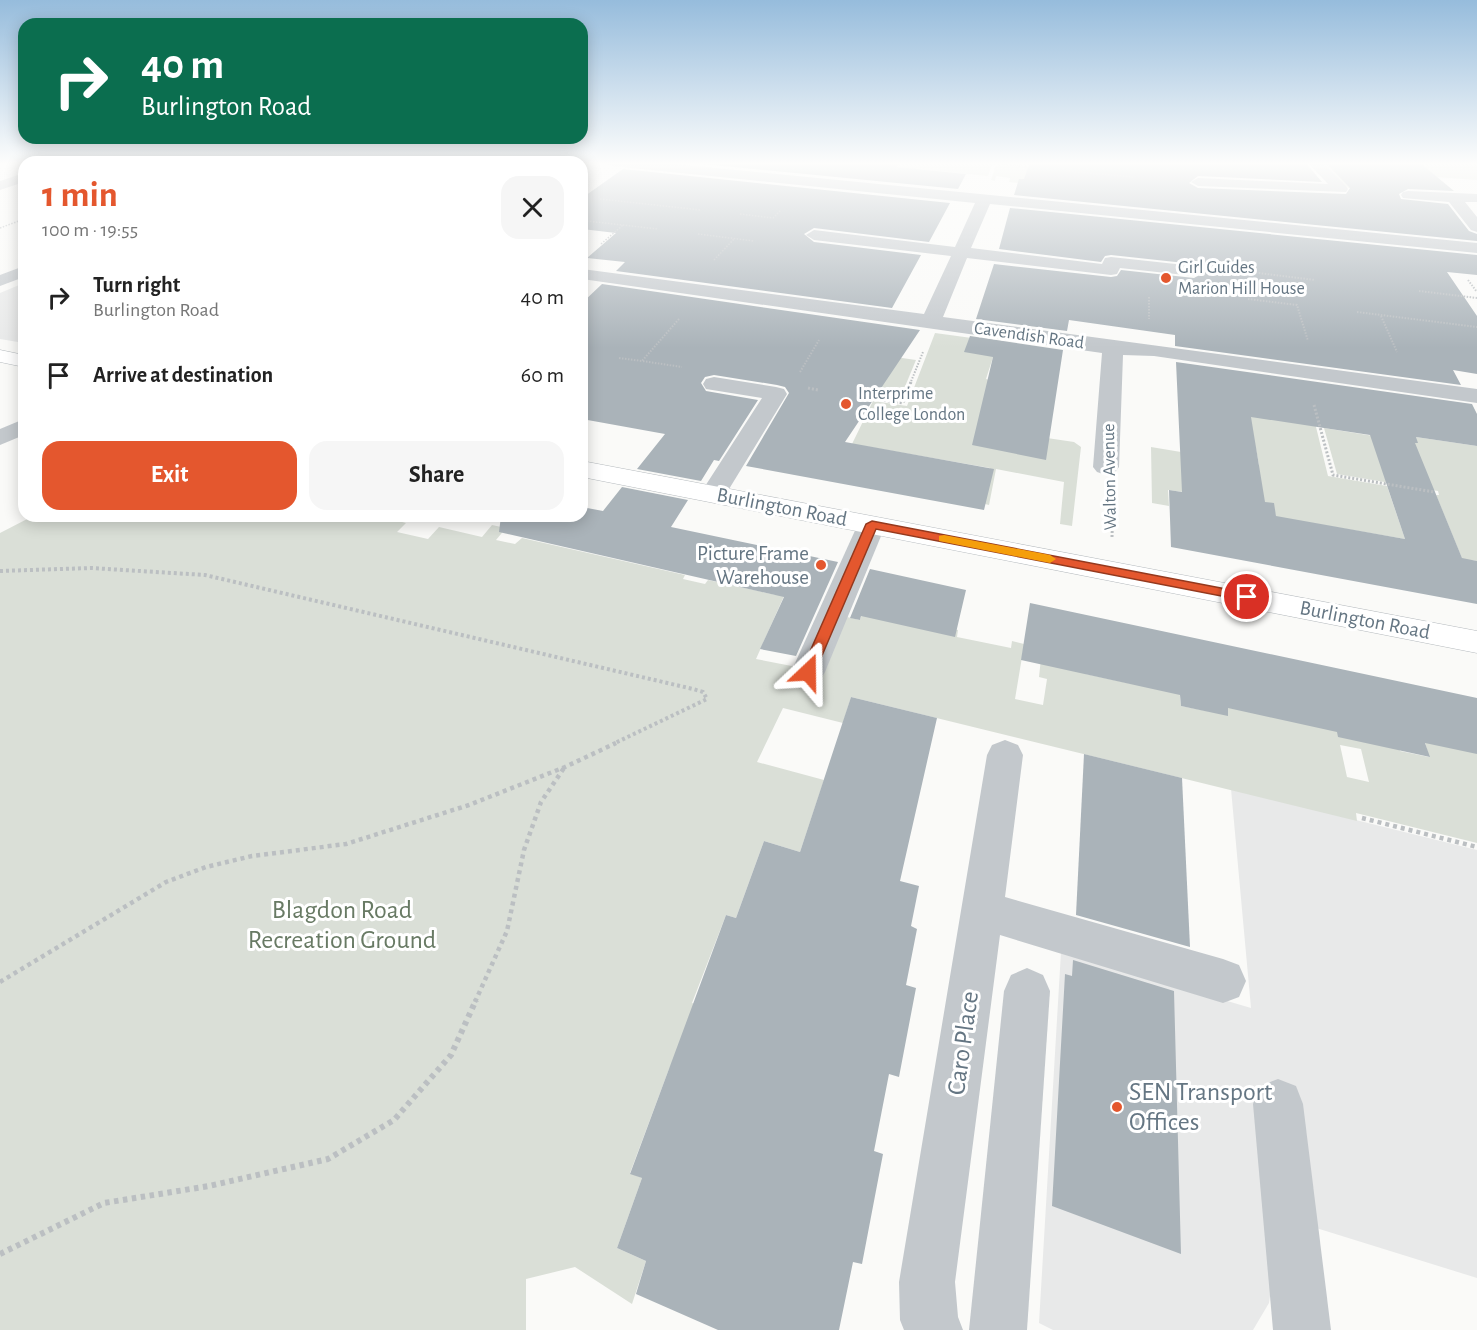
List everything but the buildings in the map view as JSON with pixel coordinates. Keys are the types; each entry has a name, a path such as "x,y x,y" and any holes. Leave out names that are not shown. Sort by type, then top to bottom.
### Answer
{"main road":[{"path":"0,356 18,360"},
{"name":"Burlington Road","path":"588,470 1477,642"}],"street":[{"path":"931,321 973,224"},
{"path":"1353,224 1477,248"},
{"path":"814,235 1111,270 1111,262 1194,271"},
{"path":"0,263 18,265"},
{"path":"0,281 18,274"},
{"name":"Cavendish Road","path":"588,275 1113,348 1154,350 1477,396"},
{"name":"Walton Avenue","path":"1106,467 1113,348"},
{"path":"713,494 776,394 714,384"},
{"path":"0,438 18,429"},
{"path":"808,672 872,524"},
{"name":"Caro Place","path":"934,1330 929,1320 927,1282 1005,755"},
{"path":"982,910 1223,981"},
{"path":"998,1330 1027,992"},
{"path":"1278,1104 1302,1330"}],"path":[{"path":"611,224 658,230"},
{"path":"699,234 754,241"},
{"path":"1223,269 1315,280"},
{"path":"1149,329 1150,287"},
{"path":"1419,291 1477,298"},
{"path":"1248,299 1297,305 1309,342"},
{"path":"1357,312 1477,327"},
{"path":"642,361 683,314"},
{"path":"1381,316 1398,354"},
{"path":"798,375 821,336"},
{"path":"876,399 903,404 924,351"},
{"path":"619,358 689,369"},
{"path":"1313,400 1333,475 1434,492"},
{"name":"Walton Avenue","path":"1106,467 1114,481 1109,570"},
{"path":"0,571 91,568 205,575 693,689 704,692 707,699 565,767 469,805 346,844 252,856 196,871 157,887 0,982"},
{"path":"0,1254 104,1203 209,1186 328,1159 394,1120 451,1055 507,932 524,850 541,802 565,767"},
{"path":"1362,818 1477,847"}],"shaded area":[{"path":"18,286 18,342 0,339 0,293"},
{"path":"1231,789 1477,850 1477,1278 1313,1227 1273,1275 1269,1303 1253,1330 1053,1330 1039,1323 1061,952 1251,1008"}],"green space":[{"path":"935,333 1016,344 993,357 986,379 993,381 1047,438 1074,442 1081,447 1072,526 1060,524 1064,482 996,469 989,505 981,503 990,468 852,444 873,401 907,406"},
{"path":"819,346 916,360 899,401 873,397"},
{"path":"1306,386 1328,476 1387,486 1405,539 1276,517 1273,504 1168,490 1169,506 1152,503 1151,447 1259,465 1256,449 1250,448 1245,419"},
{"path":"1324,428 1417,443 1416,437 1477,446 1477,561 1470,560 1477,595 1436,495 1439,495 1438,491 1337,474"},
{"name":"Blagdon Road Recreation Ground","path":"21,522 402,522 406,523 397,532 428,539 439,527 482,537 492,525 506,528 496,540 515,544 522,538 685,575 683,579 705,584 708,580 776,595 788,587 756,659 802,668 838,615 860,620 863,611 958,630 957,637 1011,648 1012,641 1028,645 1023,651 1015,699 1043,705 1047,679 1039,677 1042,649 1086,674 1132,684 1179,687 1181,706 1228,715 1226,689 1396,737 1400,751 1429,757 1423,735 1473,745 1477,754 1477,843 1356,813 1357,821 851,697 843,723 783,708 757,762 824,780 800,852 764,841 736,918 726,915 692,1003 704,1007 669,1069 630,1173 642,1178 617,1248 646,1261 632,1304 575,1267 526,1279 526,1330 0,1330 0,533","holes":["1340,745 1361,749 1369,782 1347,777"]}],"slow traffic":[{"path":"944,538 1050,559"}],"place":[{"name":"Girl Guides Marion Hill House","path":"1166,278"},
{"name":"Interprime College London","path":"846,404"},
{"name":"Picture Frame Warehouse","path":"821,565"},
{"name":"SEN Transport Offices","path":"1117,1107"}],"route":[{"path":"808,672 872,524 1247,597"}]}
